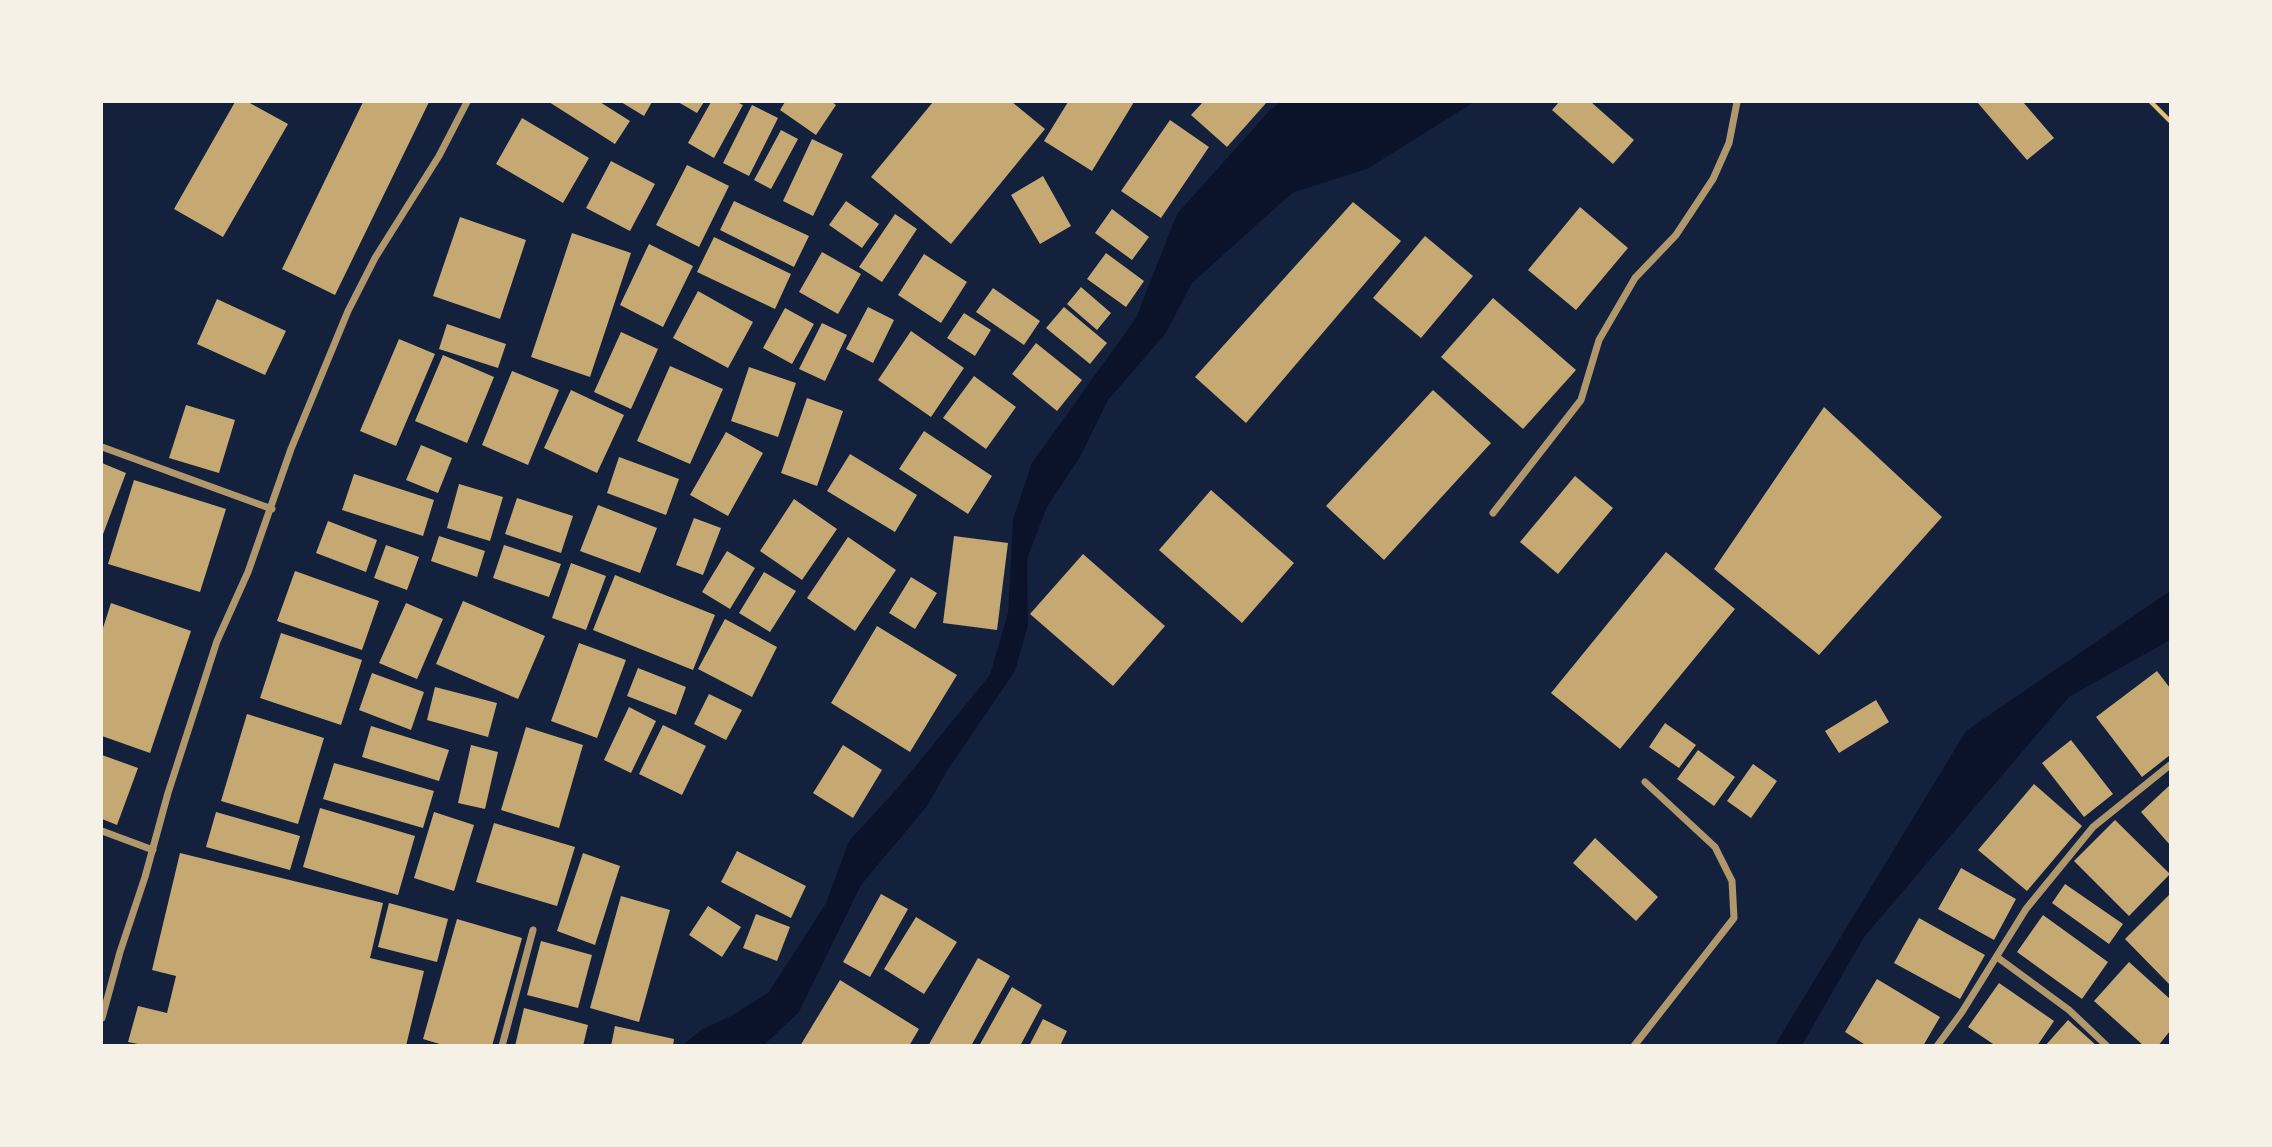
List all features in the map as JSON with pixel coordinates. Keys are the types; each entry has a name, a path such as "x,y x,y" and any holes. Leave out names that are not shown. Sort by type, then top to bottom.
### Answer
{"street":[{"path":"102,1018 168,793 217,641 272,509 291,449 348,312 375,258 439,156 467,102"},
{"path":"1493,513 1581,400 1599,340 1635,278 1676,235 1713,179 1729,143 1737,102"},
{"path":"102,447 272,509"},
{"path":"1937,1045 1962,1012 2026,909 2093,827 2171,765"},
{"path":"1634,1045 1734,918 1732,881 1715,846 1645,782"},
{"path":"102,831 153,850"},
{"path":"502,1045 533,930"},
{"path":"1997,957 2069,1010 2107,1045"}],"path":[{"path":"2151,102 2171,121"}],"water":[{"path":"1281,102 1474,102 1369,168 1292,193 1192,283 1166,333 1108,400 1080,457 1047,507 1027,559 1028,625 1015,671 947,771 927,806 861,885 799,1012 764,1045 683,1045 701,1030 733,1015 769,992 826,903 849,841 896,790 990,675 1008,613 1013,520 1032,463 1136,318 1177,214 1271,109"},
{"path":"2170,591 2170,640 2069,697 1864,937 1802,1045 1775,1045 1966,731"}],"building":[{"path":"235,102 248,102 288,124 223,237 174,209"},
{"path":"363,102 429,102 335,295 282,269"},
{"path":"549,102 600,102 630,121 615,144"},
{"path":"621,102 652,102 644,116"},
{"path":"678,102 704,102 697,113"},
{"path":"711,102 737,102 743,105 714,158 688,143"},
{"path":"785,102 832,102 836,105 816,135 780,110"},
{"path":"933,102 1012,102 1045,129 951,244 871,177"},
{"path":"1068,102 1134,102 1092,171 1044,141"},
{"path":"1203,102 1267,102 1227,147 1191,115"},
{"path":"1559,102 1591,102 1634,140 1613,164 1552,110"},
{"path":"1977,102 2023,102 2054,138 2027,160"},
{"path":"752,105 778,118 749,176 723,163"},
{"path":"522,118 589,158 563,203 496,164"},
{"path":"1170,120 1209,147 1161,218 1121,191"},
{"path":"781,130 798,139 771,189 754,180"},
{"path":"812,139 843,154 813,216 783,201"},
{"path":"611,161 655,184 630,231 586,208"},
{"path":"687,165 729,186 699,247 656,225"},
{"path":"1043,176 1071,226 1040,244 1011,195"},
{"path":"734,201 809,236 794,267 720,230"},
{"path":"846,201 879,224 862,248 829,225"},
{"path":"1353,202 1401,241 1246,423 1195,377"},
{"path":"1580,207 1628,248 1576,310 1528,270"},
{"path":"1112,209 1149,237 1132,260 1095,233"},
{"path":"895,214 917,229 882,282 859,267"},
{"path":"460,217 526,240 500,319 433,296"},
{"path":"572,233 631,253 590,377 531,357"},
{"path":"1425,236 1473,276 1421,338 1373,298"},
{"path":"714,237 791,274 775,309 697,272"},
{"path":"649,244 693,266 663,327 620,305"},
{"path":"822,252 861,274 838,314 799,292"},
{"path":"1106,253 1144,281 1126,307 1087,279"},
{"path":"924,254 967,282 941,323 898,295"},
{"path":"1081,287 1111,313 1097,330 1067,304"},
{"path":"993,288 1040,321 1024,345 976,312"},
{"path":"698,291 753,322 728,368 673,338"},
{"path":"1493,298 1576,370 1523,429 1441,357"},
{"path":"217,299 286,331 265,375 197,344"},
{"path":"868,307 894,320 873,363 846,349"},
{"path":"1064,307 1107,343 1090,364 1046,328"},
{"path":"785,308 814,324 792,364 763,348"},
{"path":"964,313 991,330 975,356 947,338"},
{"path":"822,323 847,335 825,381 799,369"},
{"path":"447,324 506,344 498,368 439,349"},
{"path":"911,331 964,368 931,417 878,380"},
{"path":"621,332 658,349 631,409 594,392"},
{"path":"399,339 435,354 396,446 360,431"},
{"path":"1036,343 1082,380 1057,411 1012,374"},
{"path":"443,355 494,377 467,443 415,421"},
{"path":"670,366 723,389 690,464 637,441"},
{"path":"749,367 796,383 778,437 731,421"},
{"path":"512,371 559,390 528,465 482,445"},
{"path":"974,376 1016,407 986,449 943,418"},
{"path":"571,390 624,415 597,473 544,448"},
{"path":"1433,390 1491,443 1384,560 1326,506"},
{"path":"807,398 843,411 817,486 781,473"},
{"path":"186,405 235,420 219,473 169,458"},
{"path":"1824,407 1942,517 1819,655 1714,569"},
{"path":"924,431 992,476 968,514 899,469"},
{"path":"726,432 763,453 728,516 690,495"},
{"path":"421,445 452,458 438,493 406,480"},
{"path":"850,454 917,495 895,532 827,491"},
{"path":"619,457 679,479 666,515 607,493"},
{"path":"102,463 126,473 102,537"},
{"path":"354,474 434,500 423,536 342,510"},
{"path":"1575,476 1613,508 1558,574 1520,542"},
{"path":"134,480 226,509 200,592 108,564"},
{"path":"459,484 503,497 490,541 447,528"},
{"path":"1211,490 1294,563 1242,623 1159,550"},
{"path":"517,498 573,516 561,553 505,534"},
{"path":"794,499 837,529 802,580 760,551"},
{"path":"598,505 657,528 640,573 580,551"},
{"path":"694,518 721,528 703,575 676,565"},
{"path":"328,521 377,540 366,572 316,553"},
{"path":"439,536 485,551 477,577 431,561"},
{"path":"954,536 1008,543 997,630 943,623"},
{"path":"848,537 896,570 855,631 807,598"},
{"path":"386,545 419,557 407,590 374,578"},
{"path":"504,545 561,564 549,597 493,578"},
{"path":"727,551 755,568 730,609 702,592"},
{"path":"1666,552 1735,609 1620,749 1551,693"},
{"path":"1083,554 1165,626 1113,686 1030,614"},
{"path":"571,563 606,576 586,630 552,618"},
{"path":"295,571 379,601 362,650 277,621"},
{"path":"764,572 796,591 770,632 739,613"},
{"path":"615,575 715,615 693,670 593,630"},
{"path":"911,577 937,593 915,629 889,613"},
{"path":"463,601 545,636 518,699 436,664"},
{"path":"111,603 191,631 150,753 102,736 102,631"},
{"path":"406,603 443,619 417,679 379,663"},
{"path":"725,619 777,647 752,697 698,669"},
{"path":"877,626 957,675 910,752 831,703"},
{"path":"281,633 362,660 341,725 260,698"},
{"path":"579,643 626,660 597,738 551,721"},
{"path":"638,668 686,687 676,715 627,696"},
{"path":"2157,671 2170,688 2170,755 2142,777 2096,717"},
{"path":"372,673 424,692 411,730 359,710"},
{"path":"435,687 497,703 488,737 427,720"},
{"path":"709,694 742,710 726,740 694,724"},
{"path":"1876,700 1889,722 1839,753 1825,731"},
{"path":"629,707 656,721 631,773 604,760"},
{"path":"247,714 324,738 298,824 221,801"},
{"path":"1665,723 1696,745 1679,768 1649,747"},
{"path":"663,725 706,746 682,795 639,774"},
{"path":"371,726 449,750 439,781 362,757"},
{"path":"526,727 583,745 559,828 501,810"},
{"path":"2071,740 2113,794 2084,817 2042,763"},
{"path":"471,745 498,752 485,809 458,803"},
{"path":"843,745 882,770 853,818 813,793"},
{"path":"1698,750 1735,777 1714,806 1677,779"},
{"path":"102,755 138,768 117,825 102,819"},
{"path":"334,763 434,791 423,828 323,799"},
{"path":"1753,764 1777,781 1751,818 1727,801"},
{"path":"2034,784 2082,826 2027,891 1978,850"},
{"path":"2170,785 2170,845 2141,812"},
{"path":"320,808 415,836 398,895 303,867"},
{"path":"216,812 300,836 290,870 206,847"},
{"path":"434,812 474,825 454,891 414,878"},
{"path":"2115,820 2170,874 2129,916 2074,861"},
{"path":"494,823 575,847 557,906 476,882"},
{"path":"1595,838 1658,897 1636,921 1573,863"},
{"path":"737,851 806,886 791,918 721,882"},
{"path":"180,853 383,903 370,958 424,971 406,1046 148,1046 128,1042 138,1006 167,1013 176,976 152,970"},
{"path":"583,853 620,866 595,945 557,931"},
{"path":"1961,868 2016,899 1994,940 1938,909"},
{"path":"2065,884 2123,924 2109,944 2052,903"},
{"path":"881,894 908,909 870,977 843,962"},
{"path":"2170,894 2170,985 2125,939"},
{"path":"621,896 670,910 639,1022 590,1008"},
{"path":"389,903 448,919 437,962 378,947"},
{"path":"708,906 741,927 722,957 689,935"},
{"path":"756,914 790,927 777,961 743,948"},
{"path":"2043,915 2108,962 2082,999 2017,952"},
{"path":"916,917 957,942 924,994 884,969"},
{"path":"1919,918 1985,955 1960,999 1894,963"},
{"path":"457,919 522,938 492,1046 446,1046 423,1039"},
{"path":"541,941 592,955 578,1008 527,995"},
{"path":"978,958 1010,976 971,1046 928,1046"},
{"path":"2129,962 2170,999 2170,1031 2158,1046 2144,1046 2094,1001"},
{"path":"1877,979 1940,1017 1923,1046 1867,1046 1845,1032"},
{"path":"840,980 919,1029 909,1046 800,1046"},
{"path":"1999,983 2054,1021 2037,1046 1996,1046 1968,1027"},
{"path":"1012,987 1042,1005 1020,1046 979,1046"},
{"path":"524,1008 588,1025 583,1046 515,1046"},
{"path":"1043,1019 1067,1031 1060,1046 1029,1046"},
{"path":"2068,1020 2097,1046 2045,1046"},
{"path":"615,1026 674,1039 673,1046 611,1046"}]}
